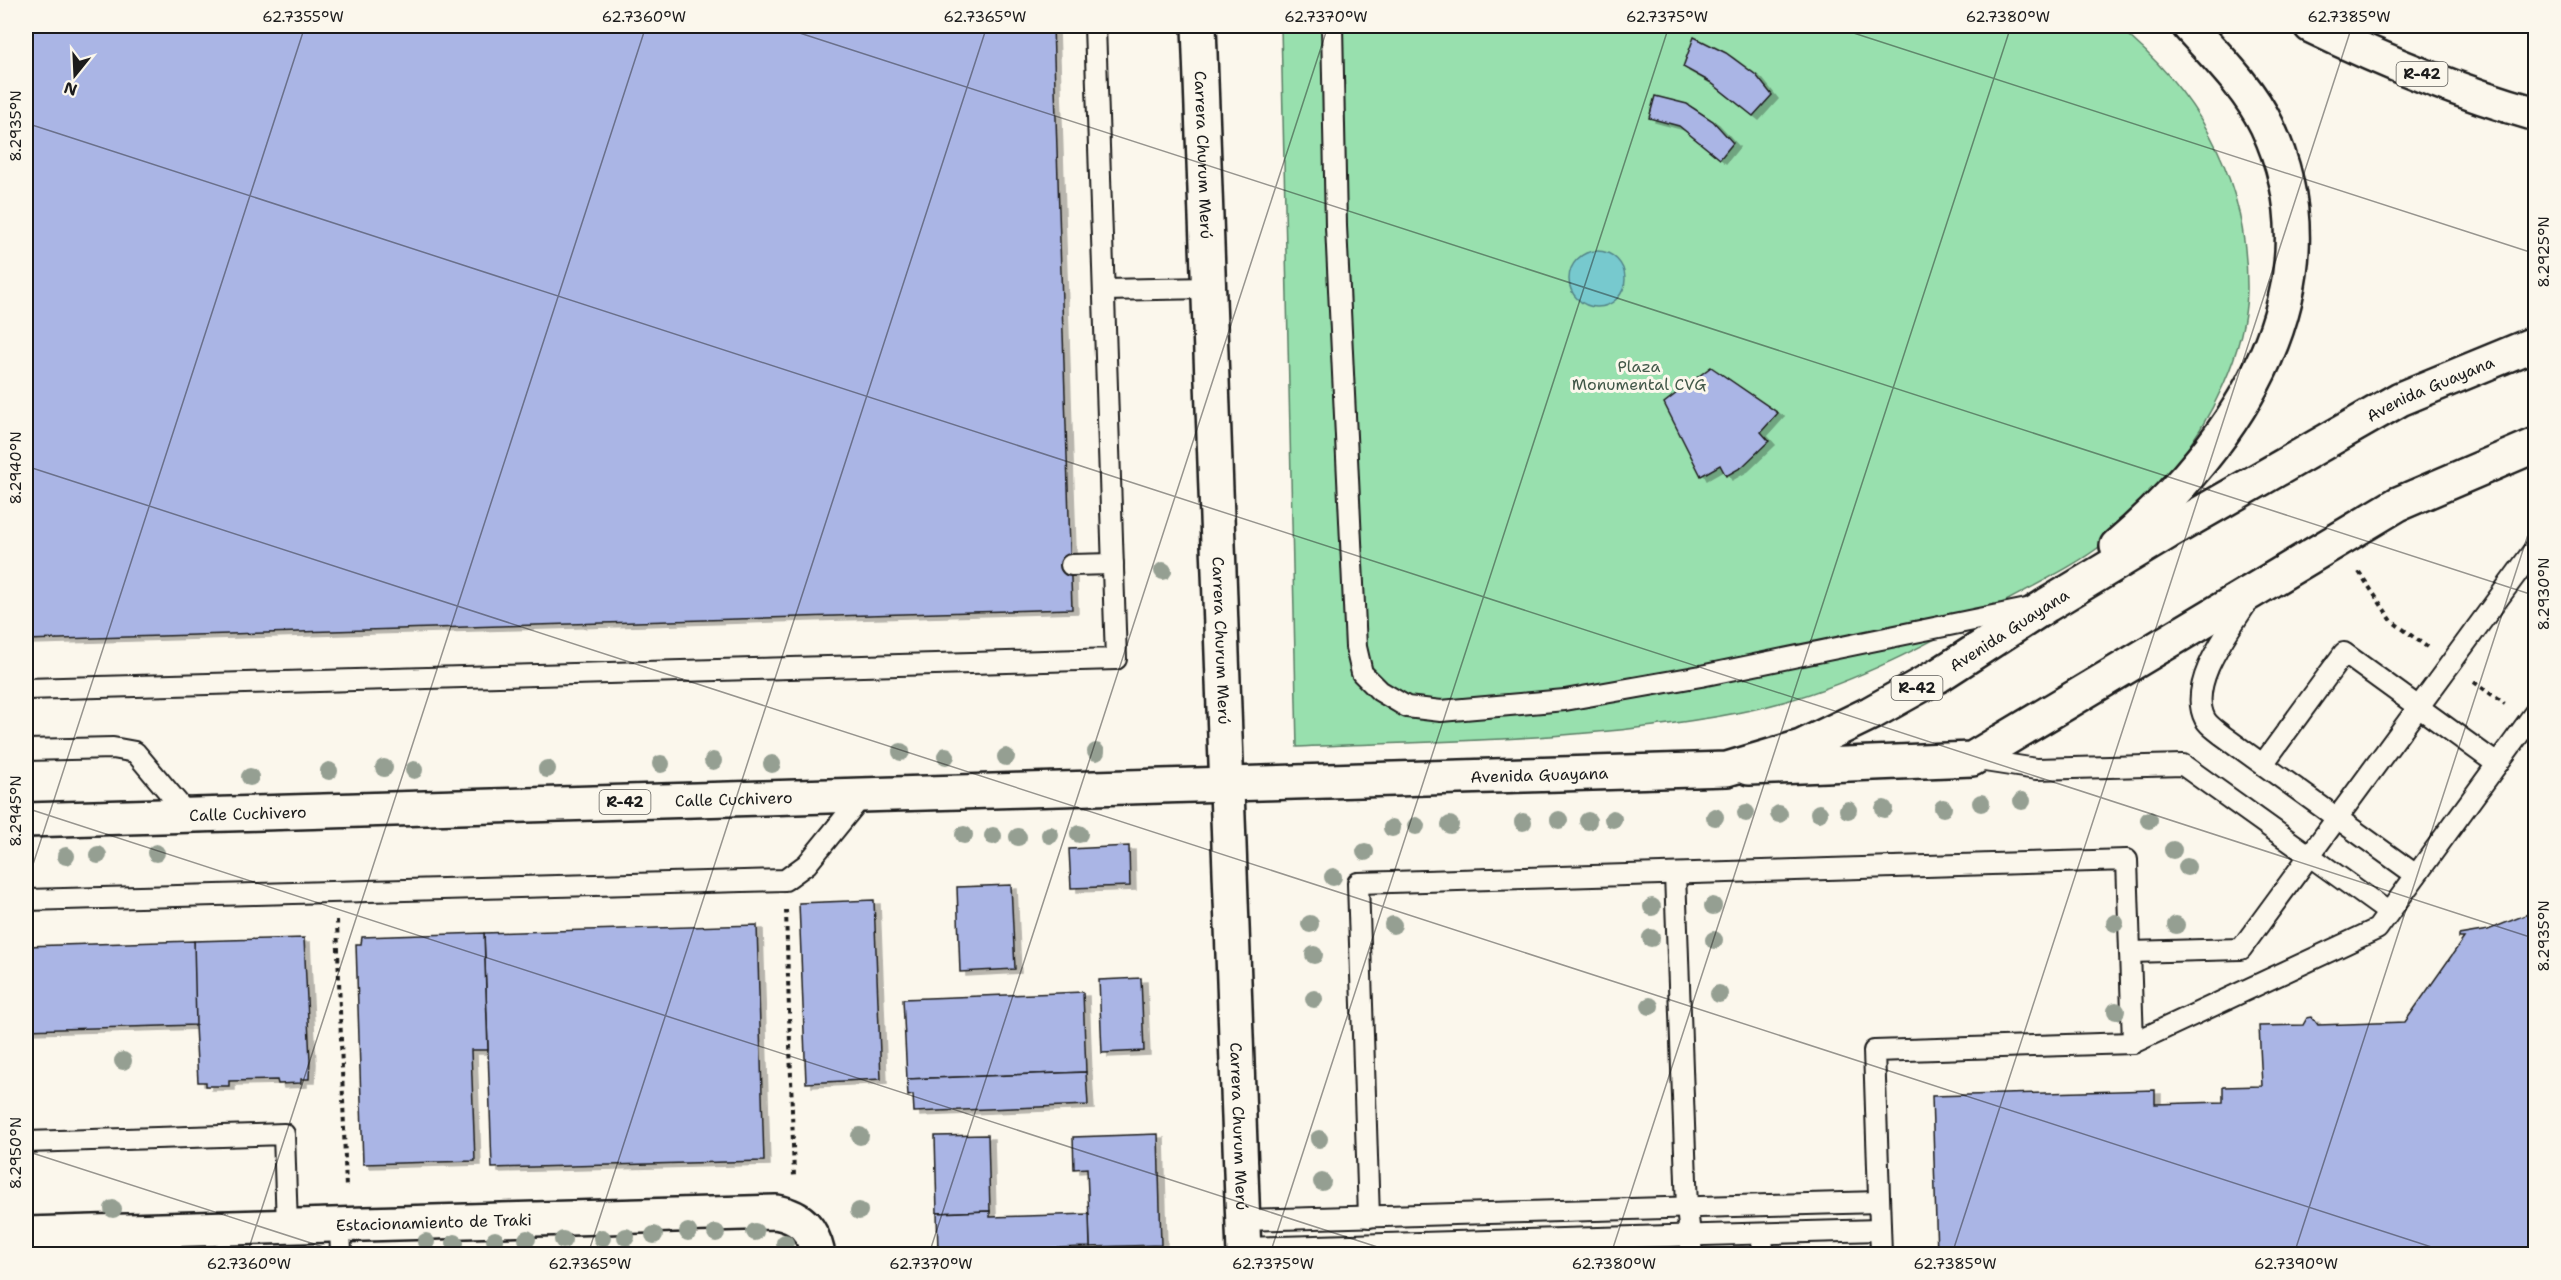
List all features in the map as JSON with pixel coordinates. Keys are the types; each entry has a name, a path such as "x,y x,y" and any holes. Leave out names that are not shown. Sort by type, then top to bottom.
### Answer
{"main road":[{"name":"Carrera Churum Merú","path":"1199,26 1243,1241"},
{"path":"2047,605 2141,526 2191,471 2239,408 2262,369 2282,318 2292,269 2292,226 2284,176 2266,125 2237,80 2188,26"},
{"name":"R-42","path":"2311,26 2412,71 2496,103 2535,114"},
{"name":"Avenida Guayana","path":"1225,784 1727,769 1801,747 1871,713 1939,675 2047,605 2400,399 2535,343"},
{"path":"1727,769 1972,759 2398,504 2535,445"},
{"name":"Calle Cuchivero","path":"26,820 1225,784"},
{"name":"Estacionamiento de Traki","path":"26,1234 108,1243 287,1227 343,1235 776,1212 792,1215"},
{"path":"792,1215 803,1221 811,1232 818,1254"}],"lane":[{"path":"26,689 1116,659 1095,26"},
{"path":"1332,26 1336,226 1356,647 1362,673 1380,691 1407,707 1441,711 1565,700 1701,676 2047,605"},
{"path":"1104,290 1208,288"},
{"path":"2130,952 2241,949 2535,547"},
{"path":"1071,565 1113,564"},
{"path":"2258,586 2210,662 2201,691 2201,704 2209,724 2416,875"},
{"path":"2263,764 2344,653 2497,764"},
{"path":"1881,1254 1874,1051 2133,1043 2377,929 2535,711"},
{"path":"26,750 113,748 135,752 188,815"},
{"path":"1972,759 2036,769 2182,765 2388,912"},
{"path":"26,900 785,880 807,864 863,795"},
{"path":"1369,1217 1358,883 2127,860 2133,1043"},
{"path":"1675,874 1687,1208 1692,1245"},
{"path":"26,1142 284,1134 287,1227"},
{"path":"1243,1241 1369,1217 1879,1202"},
{"path":"1479,1213 1480,1241"},
{"path":"1243,1241 1480,1241 1692,1245 1762,1233 1880,1230"},
{"path":"1762,1233 1763,1254"}],"path":[{"path":"785,880 795,1190 792,1215"},
{"path":"336,892 343,1235"}],"green space":[{"name":"Plaza Monumental CVG","path":"1281,26 2117,26 2147,52 2173,81 2195,111 2214,143 2228,176 2239,212 2245,250 2247,290 2245,313 2233,361 2212,408 2186,451 2163,480 2103,544 2057,574 1954,629 1842,682 1813,693 1751,710 1654,726 1520,738 1297,747"}],"water":[{"path":"1597,251 1617,259 1625,279 1617,299 1597,307 1577,299 1569,279 1577,259"}],"building":[{"path":"26,26 1053,26 1072,609 26,640"},
{"path":"1694,37 1726,53 1756,75 1772,95 1753,116 1710,82 1683,67"},
{"path":"1655,96 1687,104 1713,121 1733,143 1720,159 1679,126 1649,118"},
{"path":"1711,367 1778,413 1761,432 1769,441 1742,467 1726,476 1720,465 1701,476 1664,403"},
{"path":"1129,846 1130,886 1071,888 1069,849"},
{"path":"1011,885 1015,969 960,972 957,887"},
{"path":"874,900 881,1079 806,1083 799,903"},
{"path":"2535,911 2536,1254 1937,1254 1932,1096 2155,1090 2155,1104 2223,1102 2223,1087 2262,1086 2259,1026 2303,1025 2307,1018 2312,1017 2318,1025 2405,1022 2464,938 2459,938 2459,935 2488,930"},
{"path":"757,925 764,1161 492,1168 484,933"},
{"path":"484,933 488,1050 471,1050 475,1161 363,1164 356,944 361,944 362,937"},
{"path":"304,938 309,1079 301,1079 301,1083 278,1084 277,1080 229,1081 229,1086 206,1086 206,1082 198,1082 194,1007 194,941"},
{"path":"194,941 196,1025 26,1030 26,946"},
{"path":"1141,978 1144,1051 1102,1053 1099,980"},
{"path":"1083,992 1086,1072 907,1079 903,999"},
{"path":"1086,1072 1088,1105 914,1112 913,1095 908,1096 907,1079"},
{"path":"1158,1134 1161,1245 1090,1247 1087,1168 1074,1169 1073,1137"},
{"path":"988,1135 990,1211 937,1213 935,1136"},
{"path":"990,1211 990,1217 1089,1214 1090,1247 938,1251 937,1213"}]}
